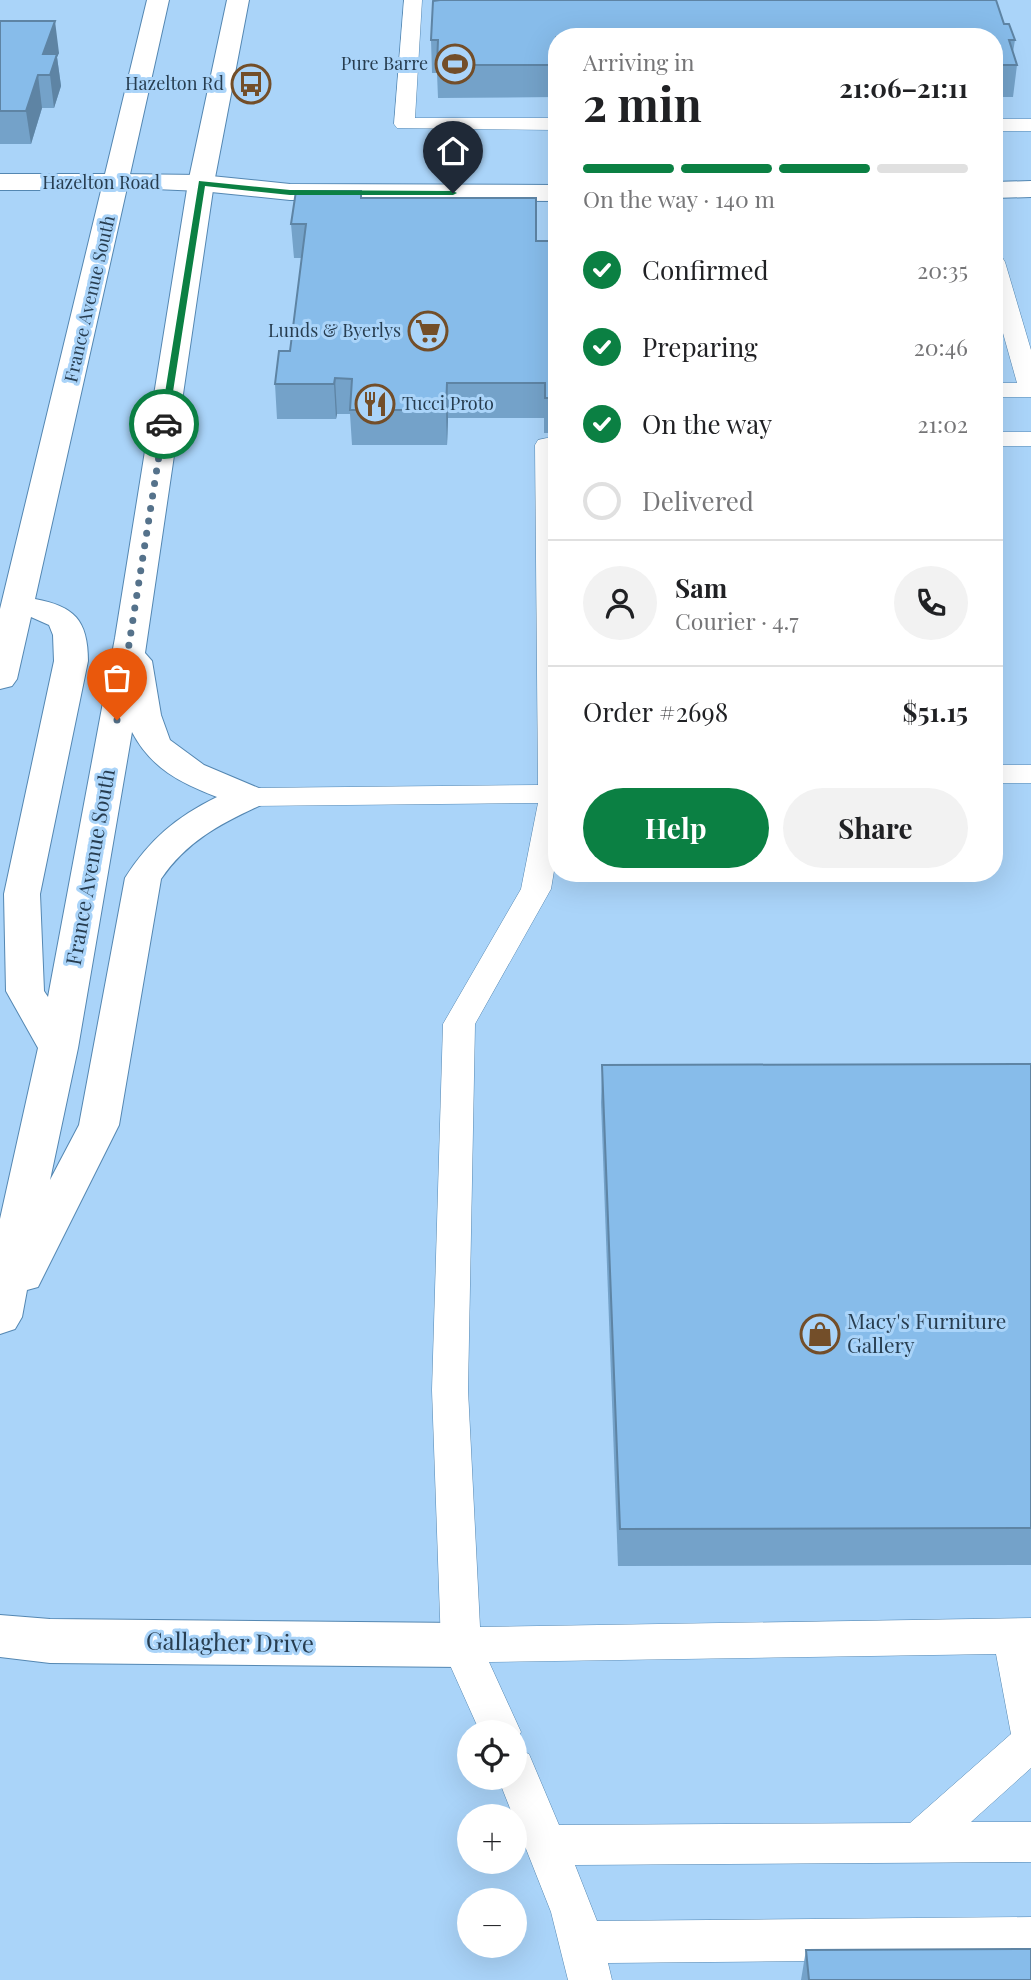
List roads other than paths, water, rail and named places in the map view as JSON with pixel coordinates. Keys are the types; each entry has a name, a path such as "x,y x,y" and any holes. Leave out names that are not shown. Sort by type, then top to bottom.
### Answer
{"main road":[{"name":"France Avenue South","path":"0,679 8,606 117,182 158,0"},
{"name":"France Avenue South","path":"0,1319 58,1048 131,638 201,183 238,0"},
{"name":"Hazelton Road","path":"201,183 288,169 482,169"},
{"path":"1003,170 1031,170"},
{"name":"Hazelton Road","path":"0,183 201,183 290,192 548,193"},
{"path":"1003,190 1031,189"},
{"path":"8,606 45,610 57,616 67,625 73,639 71,661 22,894 25,991 58,1048"},
{"path":"131,638 149,733 165,757 200,777 248,797"},
{"path":"0,1319 99,1125 143,878 161,849 190,824 248,797"},
{"name":"Gallagher Drive","path":"0,1636 50,1641 461,1645"}],"lane":[{"path":"413,0 404,124 548,124"},
{"path":"1003,125 1031,125"},
{"path":"510,193 548,187"},
{"path":"1003,293 1031,390 1003,390"},
{"path":"1003,439 1031,439"},
{"path":"548,445 548,489"},
{"path":"1003,774 1031,774"},
{"path":"248,797 548,794"},
{"path":"495,1720 461,1645 450,1390 459,1024 536,889 548,829"},
{"path":"461,1645 1022,1637 1031,1733"},
{"path":"918,1843 1031,1742"},
{"path":"523,1790 573,1912 585,1961 1031,1938"},
{"path":"546,1845 1031,1842"}],"place":[{"name":"Pure Barre","path":"455,64"},
{"name":"Hazelton Rd","path":"251,84"},
{"name":"Lunds & Byerlys","path":"428,331"},
{"name":"Tucci Proto","path":"375,404"},
{"name":"Macy's Furniture Gallery","path":"820,1334"}]}
